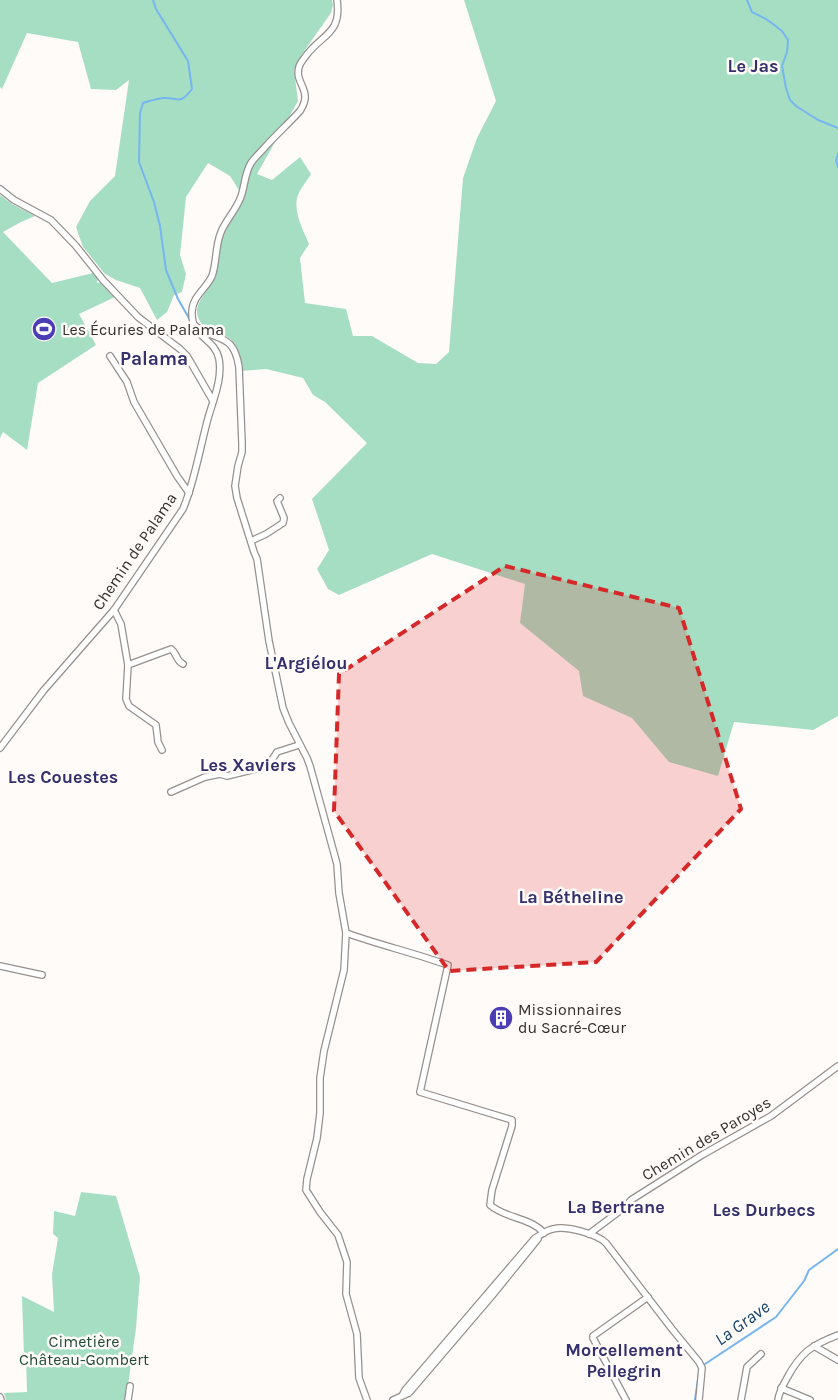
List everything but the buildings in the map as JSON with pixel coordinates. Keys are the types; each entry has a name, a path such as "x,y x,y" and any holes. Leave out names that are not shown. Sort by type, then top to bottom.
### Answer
{"street":[{"path":"337,0 338,17 332,31 309,51 300,66 300,78 305,93 304,104 300,111 251,162 240,199 221,232 212,275 194,302 192,311 194,325 202,332 230,344 237,355 242,452 235,486 237,498 257,558 269,641 283,708 310,766 337,864 339,893 346,933 344,970 324,1051 320,1078 320,1113 317,1138 306,1190 338,1235 347,1262 346,1294 357,1334 359,1378 366,1400"},
{"path":"0,189 14,200 52,220 103,280 138,317 187,356 213,401"},
{"name":"Chemin de Palama","path":"0,748 44,690 114,610 183,509 189,493 219,378 217,351 200,336 194,325"},
{"path":"110,356 127,382 134,402 189,493"},
{"path":"251,541 283,523 284,518 277,501 280,498"},
{"path":"114,610 121,624 128,664 126,699 129,706 156,725 158,742 162,750"},
{"path":"128,664 171,649 175,652 178,661 183,664"},
{"path":"171,792 205,777 220,774 227,776 268,766 278,752 300,745"},
{"path":"346,933 373,943 412,952 448,965 420,1092 512,1120 512,1126 492,1190 490,1205 508,1215 538,1226 542,1234"},
{"path":"0,966 42,975"},
{"name":"Chemin des Paroyes","path":"589,1234 625,1207 631,1200 702,1155 771,1116 838,1066"},
{"path":"393,1400 408,1393 431,1363 542,1234 556,1228 589,1234 598,1237 606,1243 699,1362 702,1368 699,1400"},
{"path":"626,1400 593,1336 648,1297"},
{"path":"778,1400 781,1388 799,1358 814,1346 838,1335"},
{"path":"814,1346 838,1360"},
{"path":"741,1400 747,1366 761,1354"},
{"path":"128,1400 130,1386"},
{"path":"781,1388 810,1400"}],"highlighted area":[{"path":"505,566 679,608 741,809 596,962 449,971 334,811 339,674"}],"green space":[{"path":"0,0 332,0 331,13 302,54 294,70 298,101 257,174 272,180 300,157 311,174 299,192 296,204 300,222 309,244 300,258 305,303 346,309 353,336 372,336 418,363 436,364 449,352 463,178 477,138 496,101 464,0 838,0 838,716 813,730 734,722 718,776 669,762 632,718 583,696 579,671 520,623 525,584 432,554 339,595 328,589 317,569 329,550 312,499 367,443 325,402 313,395 303,378 266,369 242,371 239,354 232,340 205,327 198,316 199,304 216,274 223,237 244,198 230,176 208,163 186,197 180,255 186,274 182,292 174,295 167,312 157,320 140,288 105,274 83,247 76,227 90,201 115,176 129,80 116,90 91,89 78,42 27,33 2,89 0,87"},
{"name":"Les Écuries de Palama","path":"0,195 12,204 35,216 3,232 52,283 93,273 99,280 97,283 101,282 115,297 79,314 96,345 38,383 27,450 3,432 0,438"},
{"name":"Cimetière Château-Gombert","path":"81,1192 116,1196 140,1277 136,1328 126,1400 6,1400 4,1393 27,1392 22,1296 54,1312 52,1274 58,1238 53,1234 54,1211 75,1216"}],"waterway":[{"path":"153,0 156,9 188,61 192,89 179,100 163,98 143,103 140,113 139,162 154,202 160,226 166,270 178,299 190,320"},
{"path":"747,0 752,12 766,19 782,31 788,40 787,52 782,66 790,100 818,120 838,128"},
{"path":"838,154 836,160 838,167"},
{"name":"La Grave","path":"702,1366 776,1317 804,1281 809,1270 838,1249"},
{"name":"La Grave","path":"695,1400 699,1372"}],"place":[{"name":"Les Écuries de Palama","path":"44,329"},
{"name":"Missionnaires du Sacré-Cœur","path":"501,1018"}],"district":[{"name":"Le Jas","path":"753,66"},
{"name":"Palama","path":"154,358"},
{"name":"L'Argiélou","path":"306,663"},
{"name":"Les Xaviers","path":"248,765"},
{"name":"Les Couestes","path":"63,777"},
{"name":"La Bétheline","path":"571,897"},
{"name":"La Bertrane","path":"616,1207"},
{"name":"Les Durbecs","path":"764,1210"},
{"name":"Morcellement Pellegrin","path":"624,1360"}]}
